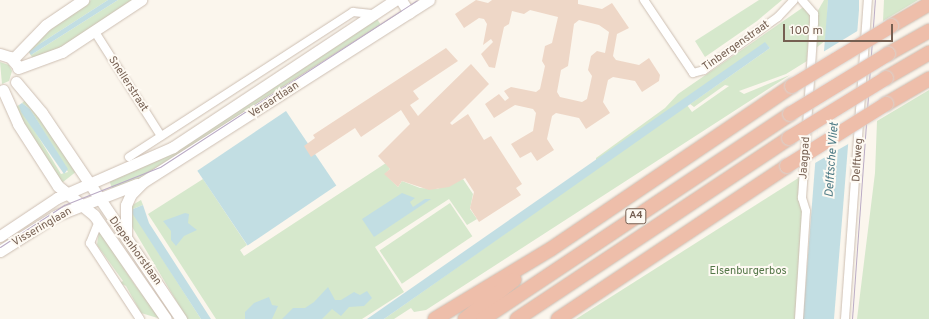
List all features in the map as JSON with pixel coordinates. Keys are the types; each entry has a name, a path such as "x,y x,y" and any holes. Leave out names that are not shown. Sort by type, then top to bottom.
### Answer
{"highway":[{"name":"A4","path":"435,319 551,249 792,86 929,4"},
{"name":"A4","path":"483,319 790,114 888,54 929,31"},
{"name":"A4","path":"517,319 789,138 929,53"},
{"path":"553,319 564,315 787,166 929,79"},
{"name":"A4","path":"465,319 551,249"}],"main road":[{"path":"2,90 16,82 15,63 46,25 83,0"},
{"path":"0,54 15,63 62,52 95,32 142,0"},
{"path":"395,0 406,15"},
{"name":"Veraartlaan","path":"68,193 173,147 395,0"},
{"name":"Veraartlaan","path":"84,204 144,182 199,149 429,0"},
{"name":"Diepenhorstlaan","path":"16,82 42,113 98,199 126,235 181,319"},
{"name":"Diepenhorstlaan","path":"2,90 29,143 58,186 84,204 99,222 166,319"},
{"name":"Veraartlaan","path":"126,235 126,205 131,194 144,182"},
{"path":"84,204 88,184"},
{"name":"Visseringlaan","path":"0,236 68,193"},
{"name":"Visseringlaan","path":"0,251 57,215 84,204"}],"street":[{"name":"Tinbergenstraat","path":"644,0 694,73 704,70 778,17 794,0"},
{"name":"Jaagpad","path":"799,319 806,211 802,198 814,23 814,14 802,0"},
{"name":"Delftweg","path":"845,319 868,0"},
{"path":"129,157 354,12 372,14"},
{"name":"Snellerstraat","path":"95,32 161,136"},
{"path":"156,155 161,136"},
{"name":"Diepenhorstlaan","path":"99,222 90,243 140,318 148,319"}],"green space":[{"path":"91,0 108,0 41,43 31,55 118,0 135,0 75,41 34,60 26,48 40,34"},
{"path":"759,0 782,0 757,21 705,57 695,41"},
{"path":"824,0 828,0 826,40 816,48 816,14"},
{"path":"884,0 918,0 883,21"},
{"path":"805,6 810,15 807,61 786,74 739,91 744,94 790,75 426,310 414,312 411,308 394,319 384,319 687,105 692,112 729,86 725,85 694,107 690,104 770,48 765,43 596,162 596,158 665,108 678,94"},
{"path":"377,19 381,25 155,172 113,191 109,180 163,156"},
{"path":"0,62 9,65 12,71 9,81 2,84"},
{"path":"929,90 929,319 857,319 875,173 877,121"},
{"path":"28,98 77,171 63,182 60,183 13,108 19,105 61,174 68,172 30,109 22,103"},
{"path":"386,163 390,169 385,174 398,187 402,181 420,188 437,189 463,179 473,194 470,209 477,219 467,225 449,199 375,247 404,292 362,319 216,319 148,214 203,179 247,245 240,250 244,256"},
{"name":"Elsenburgerbos","path":"800,177 803,219 795,319 576,319"},
{"path":"141,200 143,205 133,209 133,213 201,319 187,319 131,225 129,207"},
{"path":"450,203 472,236 402,284 380,251"},
{"path":"99,230 135,285 161,319 141,313 126,286 120,283 123,281 97,245"}],"water":[{"path":"108,0 118,0 31,55 29,52 41,43"},
{"name":"Delftsche Vliet","path":"828,0 859,0 859,10 834,319 803,319"},
{"path":"765,42 770,48 384,319 367,319"},
{"path":"22,103 30,109 68,169 64,174 21,112 19,105"},
{"path":"286,111 336,186 248,245 197,171"},
{"path":"402,193 415,198 410,202 413,207 425,199 431,199 374,237 362,219"},
{"path":"143,205 149,223 211,319 201,319 132,213 133,209"},
{"path":"185,213 189,214 188,223 197,230 184,236 176,246 171,240 171,231 163,221"},
{"path":"328,287 335,300 341,300 354,292 360,295 367,291 372,298 364,306 349,307 341,316 332,309 322,319 282,319 293,308 305,308 314,302"},
{"path":"269,297 272,305 278,306 272,319 245,319 245,312 254,303"}],"pier":[{"path":"859,30 850,143 815,163 823,52"}],"building":[{"path":"476,0 488,3 492,0 578,0 578,4 602,9 612,3 629,28 617,34 613,56 616,60 639,65 649,58 660,75 659,81 642,92 635,81 613,77 608,80 603,102 610,113 586,129 579,118 556,113 552,116 547,139 554,150 537,161 531,152 520,158 511,144 533,131 536,113 533,109 515,105 494,118 485,104 499,94 505,101 509,98 504,91 511,87 536,92 540,89 545,66 542,61 545,46 552,43 558,17 530,10 524,14 512,11 509,24 504,27 495,68 489,67 481,54 493,42 491,39 483,45 487,24 484,19 479,18 464,28 455,14","holes":["579,20 599,25 609,32 605,53 597,51 591,56 588,70 592,76 587,99 582,102 560,97 557,92 561,70 568,66 574,24"]},
{"path":"446,48 458,61 413,91 419,99 410,105 418,116 471,64 489,84 450,123 452,125 468,114 484,140 491,136 522,184 516,188 521,195 479,222 470,208 474,192 465,178 449,187 429,190 402,181 398,187 384,174 390,169 378,156 410,124 401,110 361,137 355,128 311,157 304,146 315,138 313,135"}],"tram line":[{"path":"0,247 64,205 160,167 417,0"},
{"path":"852,319 875,0"}]}
